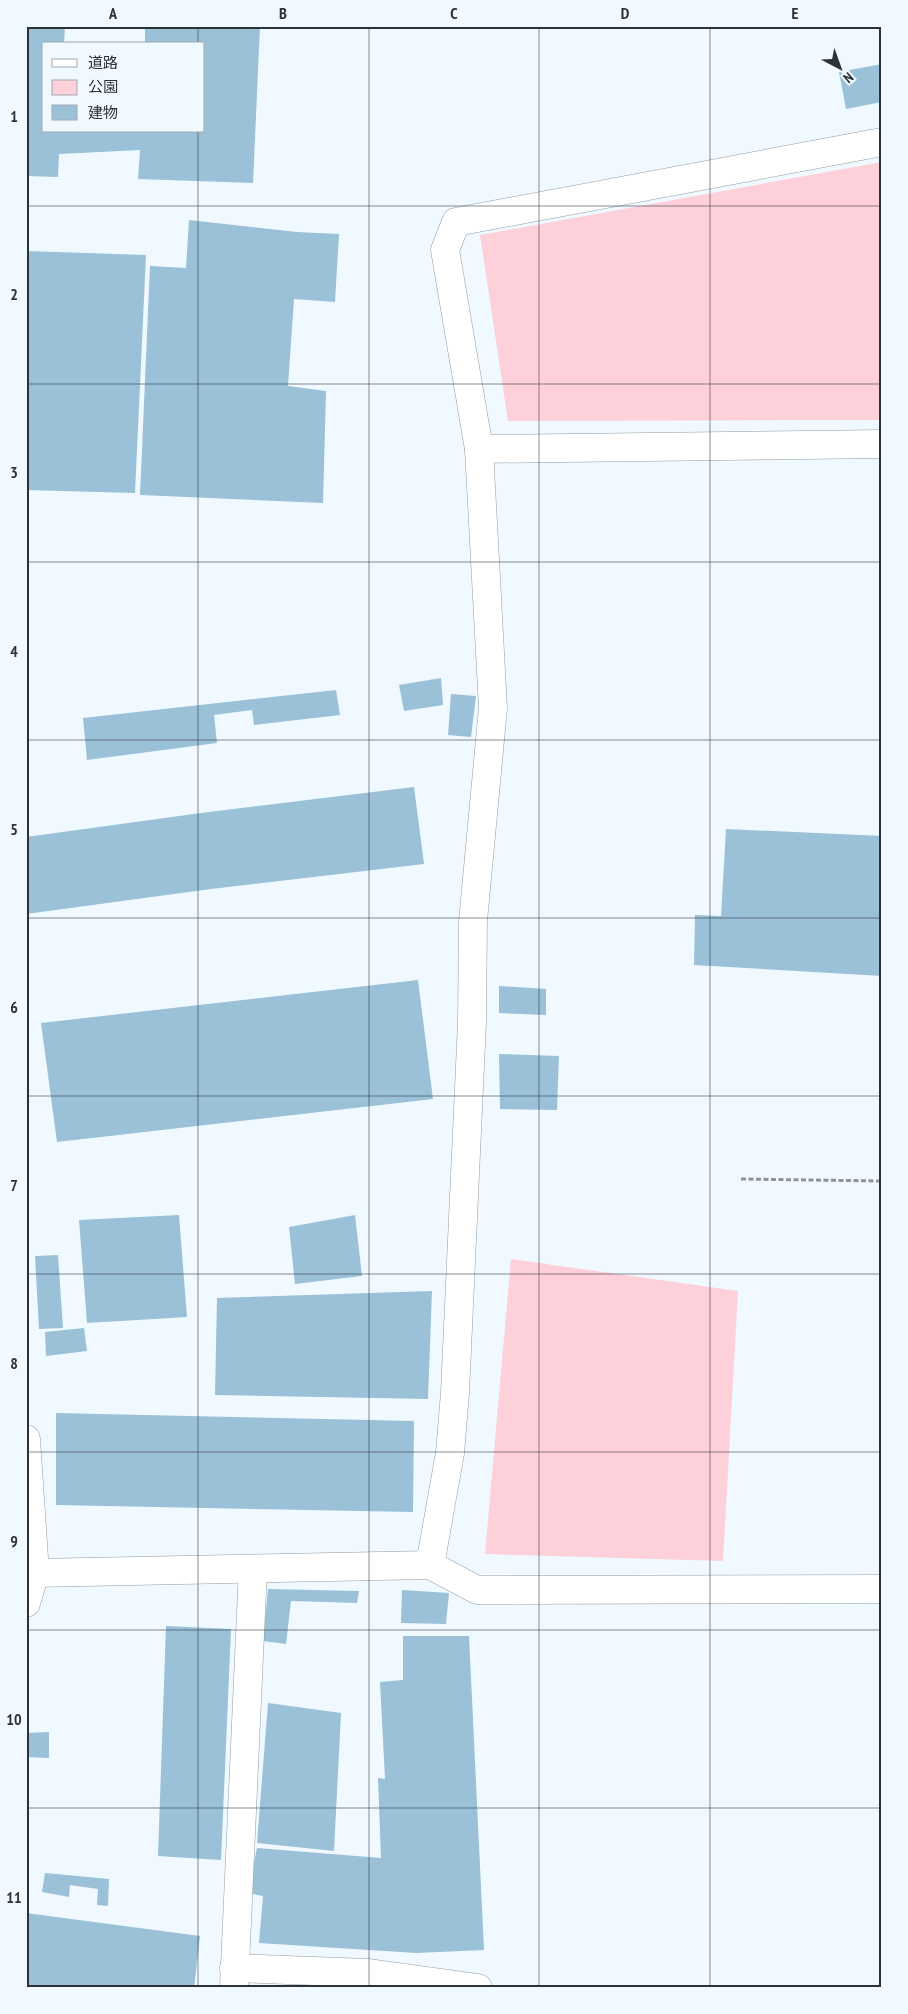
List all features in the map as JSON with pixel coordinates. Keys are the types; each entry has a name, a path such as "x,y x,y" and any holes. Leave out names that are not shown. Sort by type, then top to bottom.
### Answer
{"street":[{"path":"430,1565 450,1452 456,1393 470,1079 473,920 493,708 478,450 445,250 456,222 882,142"},
{"path":"478,450 882,444"},
{"path":"26,1439 35,1573 26,1603"},
{"path":"35,1573 430,1565 477,1590 882,1589"},
{"path":"252,1569 234,1978 369,1973 478,1988"}],"path":[{"path":"741,1179 882,1181"}],"green space":[{"path":"882,162 882,420 508,421 480,235"},
{"path":"511,1259 738,1291 723,1561 485,1554"}],"building":[{"path":"26,26 65,26 64,42 42,42 42,132 205,132 205,42 145,42 145,26 260,26 253,183 138,179 140,150 59,154 58,177 26,176"},
{"path":"882,64 882,102 846,109 839,72"},
{"path":"189,220 297,232 339,234 335,302 294,299 288,386 326,391 323,503 140,495 150,266 186,268"},
{"path":"26,251 146,255 135,493 26,490"},
{"path":"441,678 443,705 404,711 399,685"},
{"path":"336,690 340,715 254,725 252,710 214,715 217,743 87,760 83,718"},
{"path":"451,694 476,696 471,737 448,735"},
{"path":"414,787 424,864 211,889 26,914 26,837"},
{"path":"726,829 882,836 882,976 694,965 695,915 721,916"},
{"path":"418,980 433,1099 57,1142 41,1023"},
{"path":"499,986 546,989 546,1015 499,1013"},
{"path":"499,1054 559,1056 557,1110 500,1109"},
{"path":"179,1215 187,1317 87,1323 79,1220"},
{"path":"355,1215 362,1276 295,1284 289,1227"},
{"path":"58,1255 63,1328 39,1329 35,1256"},
{"path":"432,1291 428,1399 215,1395 217,1298"},
{"path":"84,1328 87,1351 46,1356 45,1332"},
{"path":"56,1413 414,1421 413,1512 56,1505"},
{"path":"268,1589 359,1591 357,1603 291,1601 286,1644 263,1641"},
{"path":"402,1590 449,1593 446,1624 401,1623"},
{"path":"166,1626 231,1629 221,1860 158,1856"},
{"path":"403,1636 469,1636 484,1950 416,1953 259,1943 263,1896 248,1893 257,1848 381,1858 378,1778 385,1779 380,1682 403,1680"},
{"path":"268,1703 341,1713 334,1851 257,1843"},
{"path":"49,1732 49,1758 26,1757 26,1733"},
{"path":"45,1873 109,1879 108,1906 97,1905 98,1889 70,1885 69,1897 42,1892"},
{"path":"26,1913 200,1936 194,1988 26,1988"}]}
